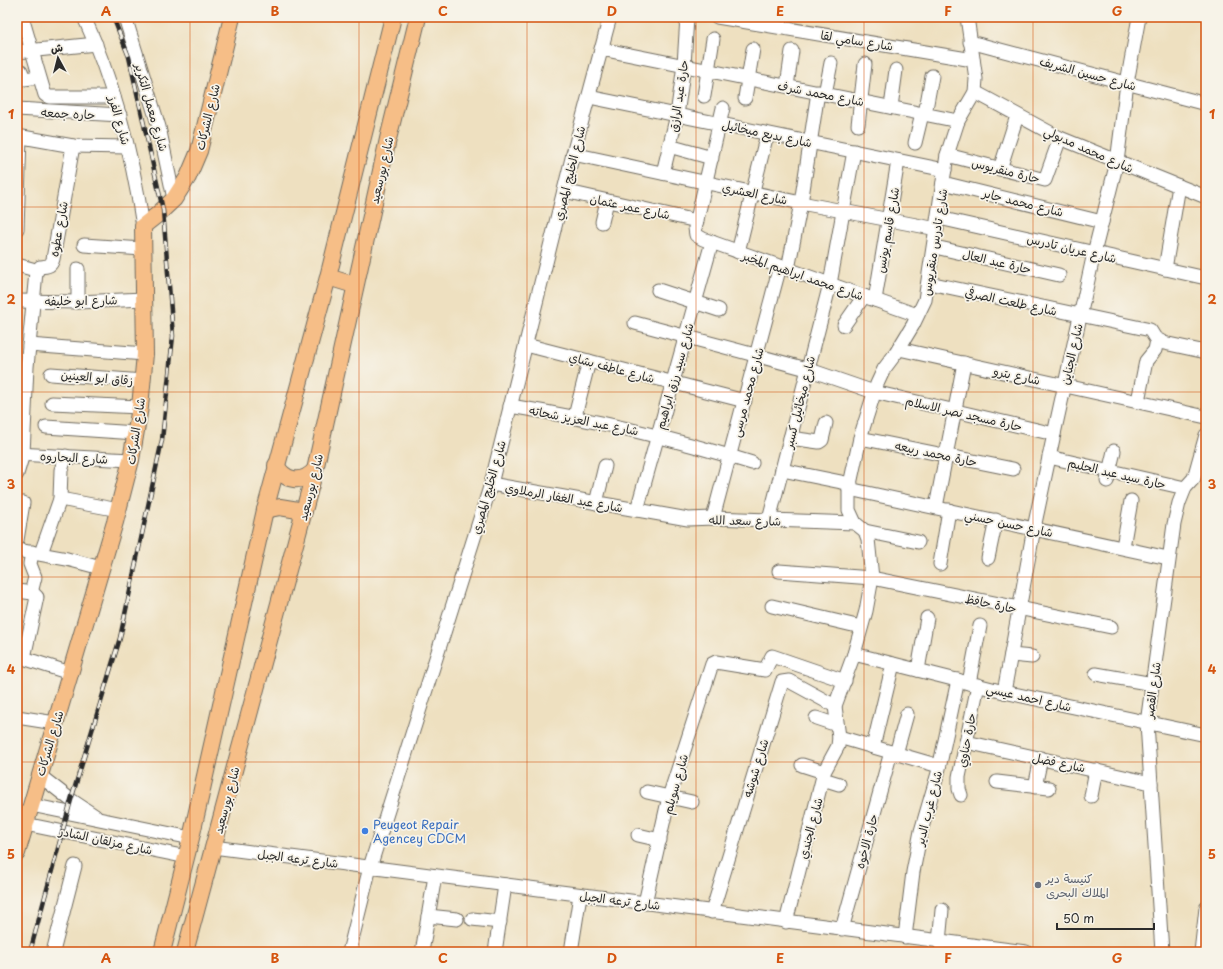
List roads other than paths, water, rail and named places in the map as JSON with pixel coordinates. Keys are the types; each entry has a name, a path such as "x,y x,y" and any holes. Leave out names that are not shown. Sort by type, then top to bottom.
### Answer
{"main road":[{"name":"شارع الشركات","path":"17,853 119,510 131,460 140,407 145,354 143,226 157,216 174,199 188,177 199,151 232,17"},
{"name":"شارع بورسعيد","path":"162,952 187,857 276,465 328,277 393,17"},
{"name":"شارع بورسعيد","path":"185,952 315,470 354,285 418,17"},
{"path":"328,277 354,285"},
{"path":"276,465 279,471 290,479 304,478 315,470"},
{"path":"265,510 280,507 304,511"}],"street":[{"path":"22,17 44,93 50,98 114,97"},
{"name":"شارع الفرز","path":"84,17 96,44 120,115 128,147 143,226"},
{"name":"شارع معمل التكرير","path":"125,17 158,121 174,199"},
{"name":"شارع الخليج المصري","path":"349,952 370,867 491,484 573,154 610,17"},
{"name":"حارة عبد الرازق","path":"662,173 677,115 684,66 687,17"},
{"name":"شارع سامي لقا","path":"717,17 973,60"},
{"path":"967,17 976,79 975,92"},
{"name":"شارع الجناين","path":"1004,692 1034,528 1064,385 1094,253 1117,162 1127,83 1139,17"},
{"path":"704,96 713,39"},
{"name":"شارع حسين الشريف","path":"970,42 1206,104"},
{"path":"17,52 96,44"},
{"name":"شارع محمد شرف","path":"602,49 958,121"},
{"path":"745,98 752,49"},
{"path":"787,86 792,51"},
{"name":"شارع محمد مرسى","path":"713,518 757,356 784,268 801,203 810,142 831,63"},
{"path":"858,125 865,64"},
{"path":"891,107 896,70"},
{"path":"17,71 21,71 24,79 39,77"},
{"path":"915,144 924,114 932,76"},
{"name":"شارع محمد مدبولي","path":"975,92 1060,138 1206,197"},
{"name":"شارع تادرس منقريوس","path":"838,731 835,706 854,654 872,578 869,545 849,510 850,487 860,438 874,392 884,369 899,348 925,300 929,283 947,155 958,121 975,92"},
{"name":"شارع بديع ميخائيل","path":"588,96 898,161 944,177"},
{"path":"696,224 723,108"},
{"name":"حاره جمعه","path":"17,109 120,115"},
{"path":"1000,169 1017,116"},
{"path":"738,252 767,134"},
{"path":"17,228 18,137 73,146 128,147"},
{"name":"حارة منقريوس","path":"947,155 1045,180 1060,138"},
{"name":"شارع عطوه","path":"36,272 40,266 48,266 52,264 73,146"},
{"path":"669,146 712,158"},
{"name":"شارع ميخائيل كسبر","path":"769,520 830,284 854,151"},
{"name":"شارع العشري","path":"573,154 801,203 890,219 938,223"},
{"name":"شارع قاسم يونس","path":"870,298 890,219 898,161"},
{"name":"شارع محمد جابر","path":"944,177 1102,222"},
{"path":"1165,269 1179,186"},
{"name":"شارع عمر عثمان","path":"564,191 696,224"},
{"path":"602,222 607,201"},
{"name":"شارع عريان تادرس","path":"938,223 1094,253 1206,278"},
{"name":"شارع محمد ابراهيم المخبر","path":"696,224 696,235 698,237 917,315"},
{"name":"شارع سيد رزق ابراهيم","path":"637,510 712,242"},
{"path":"84,245 143,249"},
{"name":"حارة عبد العال","path":"934,247 1059,275"},
{"path":"17,265 32,269 36,272 36,285 32,301 22,366 20,454 17,474"},
{"path":"78,269 78,302"},
{"name":"شارع طلعت الصرفي","path":"929,283 1146,329 1150,330 1157,340 1164,343 1206,352"},
{"path":"658,290 719,310"},
{"path":"844,325 870,298"},
{"name":"شارع ابو خليفه","path":"17,301 78,302 144,299"},
{"name":"حارة مسجد نصر الاسلام","path":"635,322 807,369 874,392 1054,434"},
{"path":"1138,401 1146,361 1155,350 1157,340"},
{"name":"شارع عاطف بشاي","path":"526,344 745,401"},
{"path":"25,347 145,354"},
{"name":"شارع بترو","path":"899,348 1206,417"},
{"path":"575,416 589,361"},
{"path":"936,507 964,363"},
{"name":"زقاق ابو العينين","path":"51,374 143,381"},
{"path":"52,403 140,407"},
{"name":"شارع عبد العزيز شحاته","path":"510,406 575,416 658,436 752,463"},
{"path":"790,438 819,442 822,440 826,422"},
{"path":"46,427 136,433"},
{"name":"شارع القصر","path":"1162,952 1147,723 1168,558 1174,524 1179,503 1185,488 1194,478 1206,435"},
{"name":"حارة محمد ربيعه","path":"860,438 1013,470"},
{"path":"1108,476 1114,451"},
{"name":"شارع البحاروه","path":"20,454 131,460"},
{"path":"31,593 35,575 30,564 37,552 60,498 62,470 66,456"},
{"name":"حارة سيد عبد الحليم","path":"1049,457 1108,476 1185,488"},
{"path":"596,503 604,466"},
{"name":"شارع حسن حسني","path":"782,470 936,507 1168,558"},
{"name":"شارع عبد الغفار الرملاوي","path":"491,484 637,510"},
{"path":"60,498 119,510"},
{"path":"1123,547 1131,501"},
{"name":"شارع سعد الله","path":"637,510 688,519 713,518 769,520 860,527 918,542"},
{"path":"940,564 950,510"},
{"path":"17,540 20,511"},
{"path":"988,558 996,520"},
{"path":"17,550 37,552 101,568"},
{"name":"حارة حافظ","path":"779,571 872,578 1111,627"},
{"path":"17,591 31,593 37,597 20,657 70,672"},
{"path":"772,606 861,627"},
{"path":"918,670 928,618"},
{"path":"968,683 980,626"},
{"name":"شارع احمد عيسي","path":"854,654 1004,692 1206,735"},
{"path":"1011,655 1032,657"},
{"path":"835,706 789,681 782,682 766,676 765,670 772,656 845,681"},
{"name":"شارع سويلم","path":"645,903 669,797 710,667 716,662 765,670"},
{"path":"873,747 893,664"},
{"path":"1096,674 1153,684"},
{"name":"شارع شوشه","path":"712,912 782,682"},
{"name":"حارة حناوي","path":"961,795 959,789 959,777 966,742 968,683"},
{"name":"شارع غرب الدير","path":"905,937 913,872 921,831 938,769 968,683"},
{"name":"حارة الاخوه","path":"842,929 893,753 907,714"},
{"path":"17,718 55,723"},
{"path":"816,718 838,731 873,747 959,777"},
{"name":"شارع الجندي","path":"786,922 824,776 836,753 838,731"},
{"name":"شارع فضل","path":"966,742 1151,783"},
{"path":"1035,786 1041,758"},
{"path":"802,765 839,784"},
{"path":"1091,796 1096,770"},
{"path":"39,776 101,820"},
{"path":"997,782 1049,788"},
{"path":"647,792 692,802"},
{"name":"شارع مزلقان الشادر","path":"31,805 191,838"},
{"name":"شارع مزلقان الشادر","path":"25,824 187,857"},
{"path":"132,846 136,827"},
{"path":"638,835 660,840"},
{"name":"شارع ترعه الجبل","path":"213,847 905,937 943,947 1026,952"},
{"path":"53,952 75,866"},
{"path":"422,952 435,876"},
{"path":"495,952 505,885"},
{"path":"571,952 580,895"},
{"path":"1201,952 1206,908"},
{"path":"942,910 943,947"},
{"path":"428,916 457,919"},
{"path":"472,919 500,922"}],"railway":[{"path":"30,952 71,800 120,638 162,440 173,336 163,210 129,57 113,17"}],"place":[{"name":"Peugeot Repair Agencey CDCM","path":"365,831"},
{"name":"كنيسة دير الملاك البحرى","path":"1038,885"}]}
